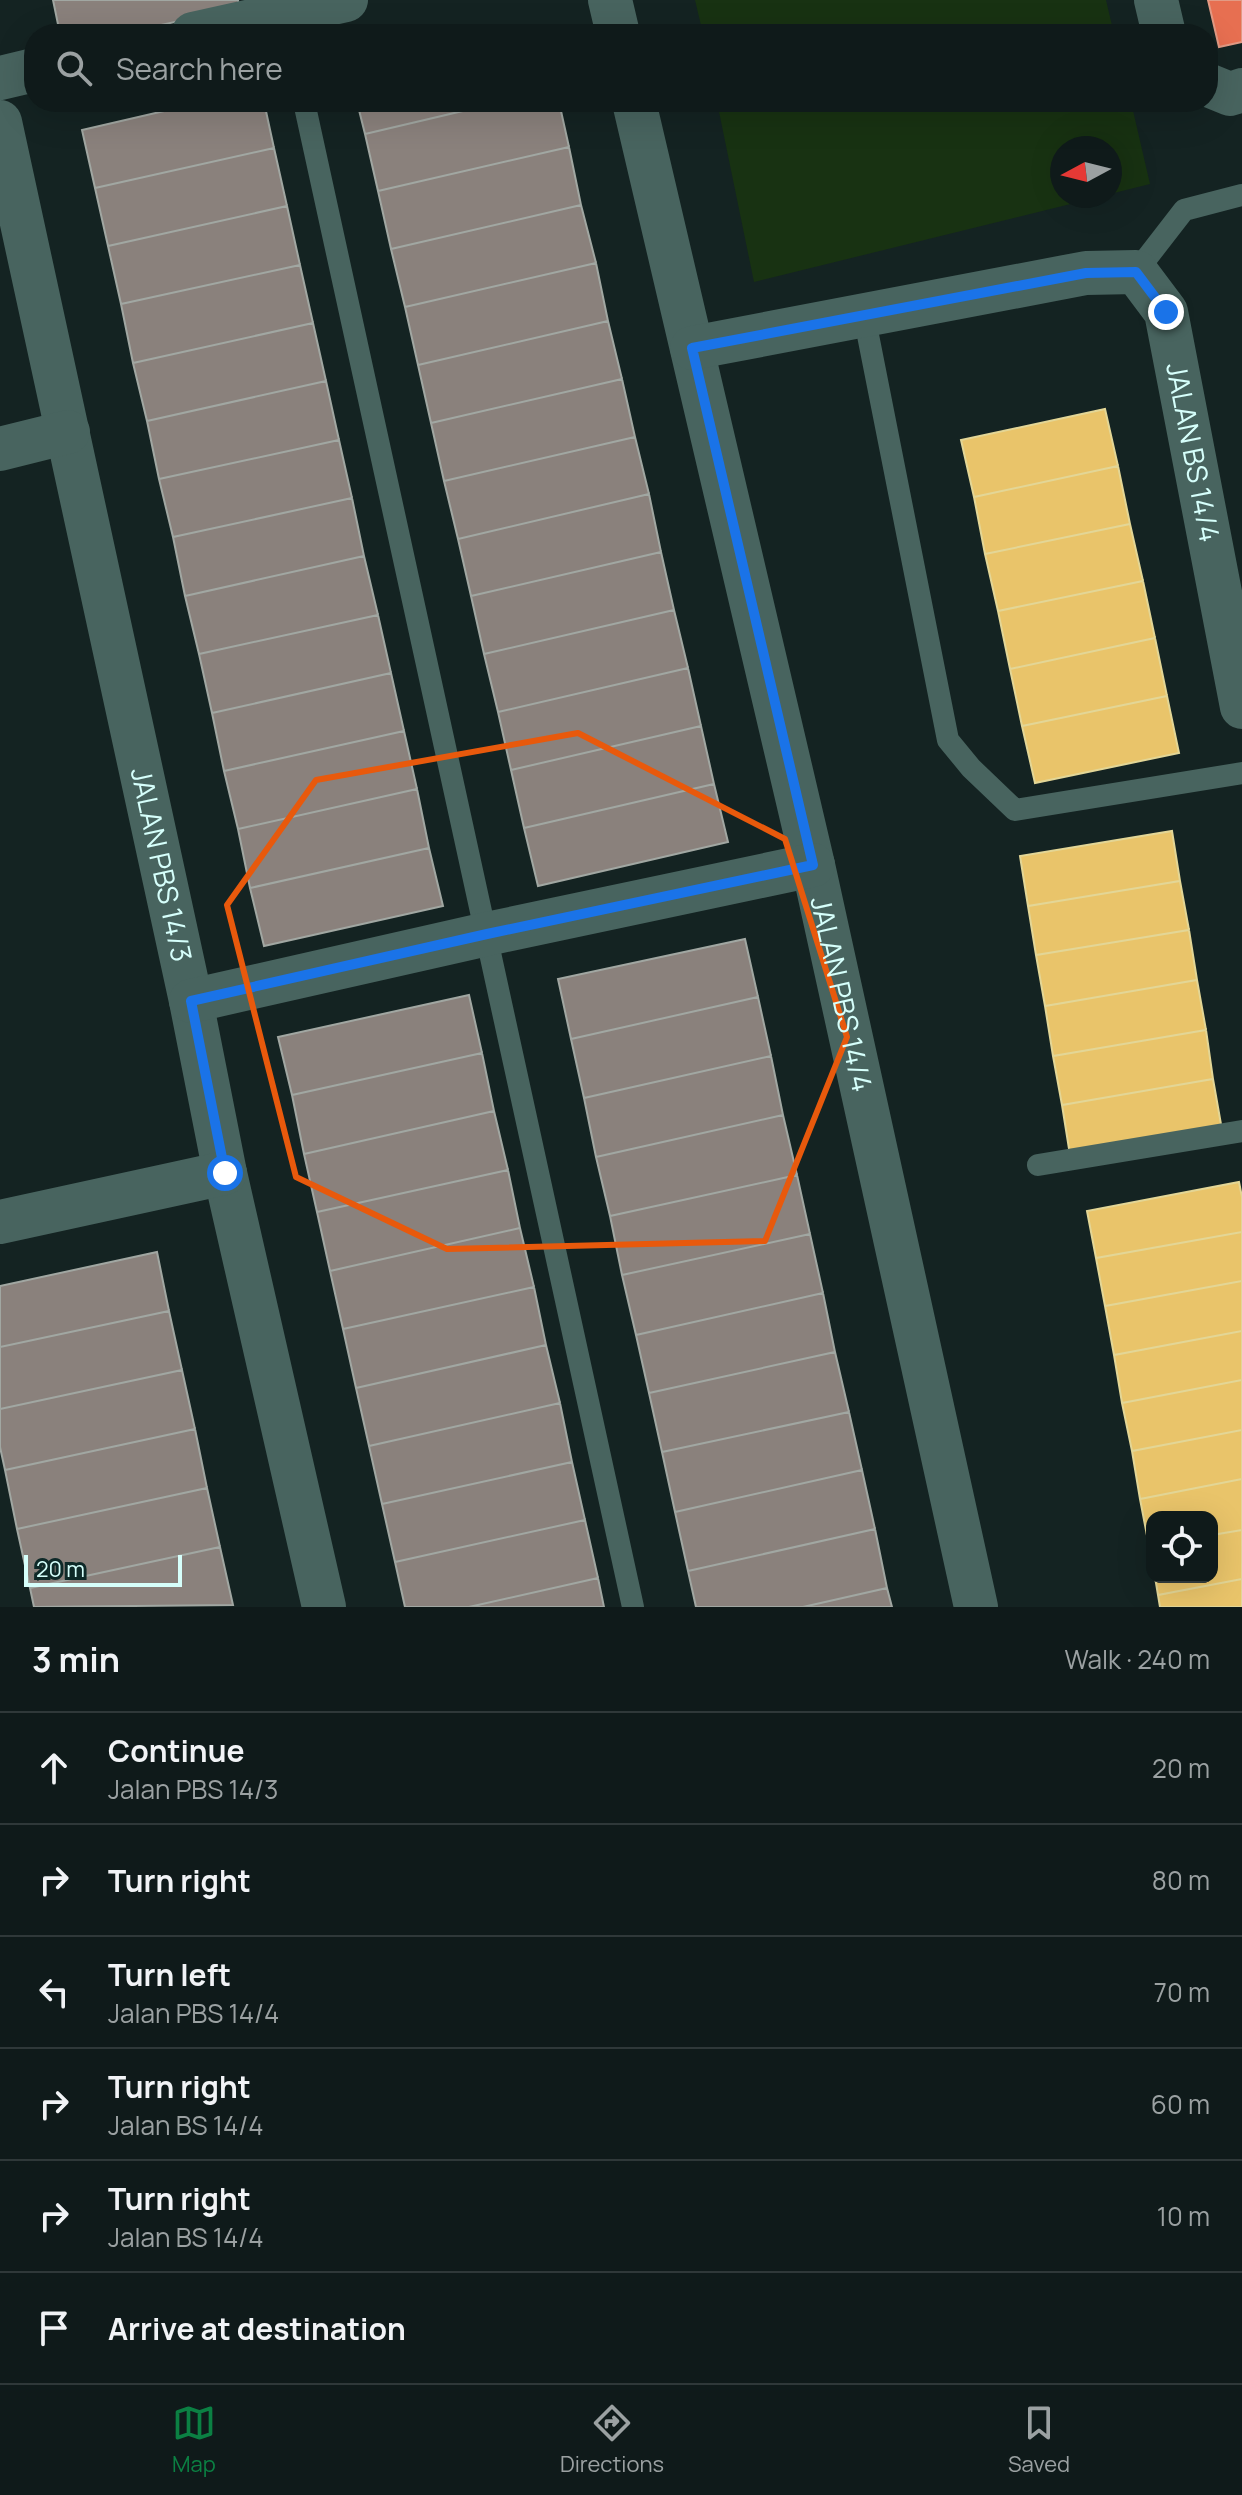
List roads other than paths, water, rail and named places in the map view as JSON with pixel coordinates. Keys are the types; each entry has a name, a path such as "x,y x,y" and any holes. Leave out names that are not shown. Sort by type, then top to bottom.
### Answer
{"street":[{"path":"244,24 346,0"},
{"path":"610,0 616,24"},
{"path":"1156,0 1162,24"},
{"path":"0,78 24,72"},
{"path":"1218,89 1230,94 1242,90"},
{"name":"JALAN PBS 14/4","path":"636,112 813,865 976,1607"},
{"name":"JALAN PBS 14/3","path":"0,122 191,1001 225,1173 324,1607"},
{"path":"692,348 1086,273 1136,272"},
{"name":"JALAN BS 14/4","path":"1136,272 1166,312 1242,707"},
{"path":"0,449 68,432"},
{"path":"191,1001 813,865"},
{"path":"0,1222 225,1173"}],"lane":[{"path":"306,112 633,1607"},
{"path":"1136,272 1184,210 1242,195"},
{"path":"864,315 948,740 971,768 1015,810 1242,773"},
{"path":"1038,1165 1242,1131"}]}
